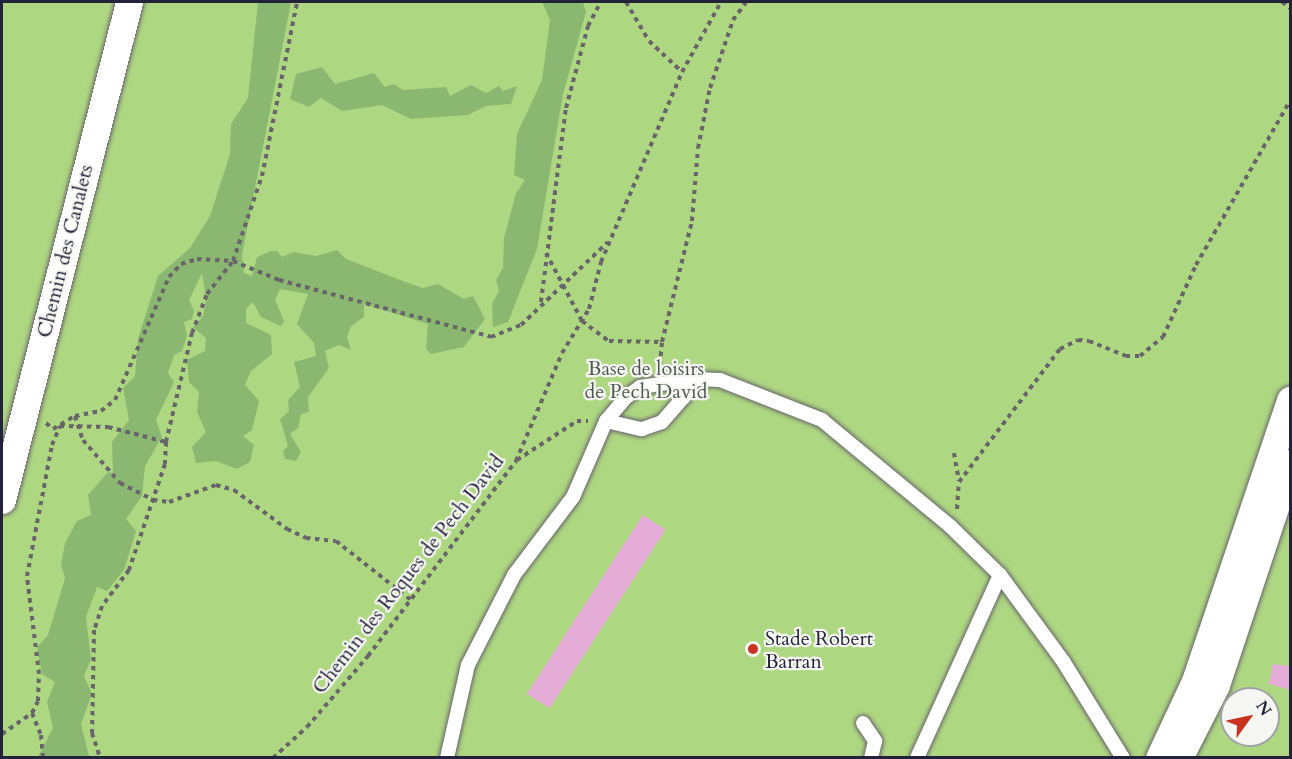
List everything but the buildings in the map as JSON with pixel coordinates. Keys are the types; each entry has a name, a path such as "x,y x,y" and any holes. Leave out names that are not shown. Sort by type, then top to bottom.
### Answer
{"street":[{"name":"Chemin des Canalets","path":"2,500 129,2"},
{"path":"1159,758 1195,681 1290,400"},
{"path":"1179,758 1216,685 1290,463"}],"lane":[{"path":"606,422 642,429 662,422 684,397 694,379"},
{"path":"447,758 468,665 514,575 573,497 606,422 625,398 640,387 694,379 720,380 822,420 950,526 1000,575 1063,661 1123,758"},
{"path":"917,758 1000,575"},
{"path":"863,723 874,741 871,758"}],"path":[{"path":"100,758 92,733 94,630 102,606 129,570 165,464 165,442 192,333 207,294 233,261 262,176 297,2"},
{"path":"541,302 545,252 566,108 588,26 601,2"},
{"path":"626,2 649,41 682,72"},
{"name":"Chemin des Roques de Pech David","path":"273,758 307,727 411,600 516,461 562,353 582,321 611,240 682,72 722,2"},
{"path":"661,384 662,342 692,221 698,148 710,88 733,20 746,2"},
{"path":"1282,2 1290,8"},
{"path":"959,482 1060,349 1078,340 1089,340 1126,356 1140,356 1163,337 1196,265 1290,101"},
{"path":"23,415 53,429 75,416 100,411 115,400 135,348 175,271 197,260 233,261 279,280 491,337 514,330 541,302 611,240"},
{"path":"545,252 561,286 582,321 609,341 662,342"},
{"path":"75,416 83,440 120,483 153,500 169,502 216,485 234,490 288,529 306,538 336,541 411,600"},
{"path":"516,461 577,421 606,422"},
{"path":"60,426 108,428 165,442"},
{"path":"2,734 32,713 38,701 39,674 27,576 52,445 60,426"},
{"path":"950,526 957,515 959,482 954,453"},
{"path":"32,713 41,735 43,758"}],"green space":[{"name":"Base de loisirs de Pech David","path":"2,2 1290,2 1290,757 2,757"},
{"path":"258,2 291,2 242,255 244,273 252,276 257,257 271,251 277,251 282,257 294,252 316,256 337,250 346,259 408,283 423,288 438,284 464,299 473,296 485,319 464,347 431,354 426,349 428,324 364,304 364,317 351,326 347,337 351,350 339,345 325,351 329,368 308,397 309,412 301,414 298,428 290,434 301,452 296,461 285,459 283,451 288,446 280,419 289,411 288,400 300,387 294,362 316,356 314,343 297,324 308,294 280,289 275,300 284,321 281,326 261,317 253,302 246,309 246,323 271,335 272,354 251,371 245,385 259,401 252,430 243,436 254,445 250,462 237,469 216,461 196,463 192,447 206,432 197,412 199,392 189,382 187,360 205,351 206,338 193,327 203,316 206,298 202,273 189,300 194,311 192,319 184,322 187,336 182,351 174,355 168,373 174,382 156,420 162,437 145,466 142,496 126,519 136,531 124,570 107,591 97,587 86,617 91,659 84,676 92,694 81,724 89,756 38,757 53,728 47,702 55,682 42,674 37,647 48,635 65,578 61,564 65,543 77,521 91,515 88,495 108,472 113,473 112,442 129,420 123,388 135,376 138,339 158,276 190,248 210,216 230,154 231,124 248,98"},
{"path":"542,2 583,2 586,12 563,94 537,249 508,322 493,327 492,304 499,291 496,280 503,268 504,238 516,193 525,180 514,175 517,134 542,80 550,20"},
{"path":"322,67 335,84 374,73 385,87 394,84 403,90 446,87 450,96 471,85 486,93 499,86 503,91 517,86 511,104 486,106 468,115 411,119 382,105 342,111 321,98 309,107 290,99 296,74"}],"place":[{"name":"Stade Robert Barran","path":"753,649"}]}
